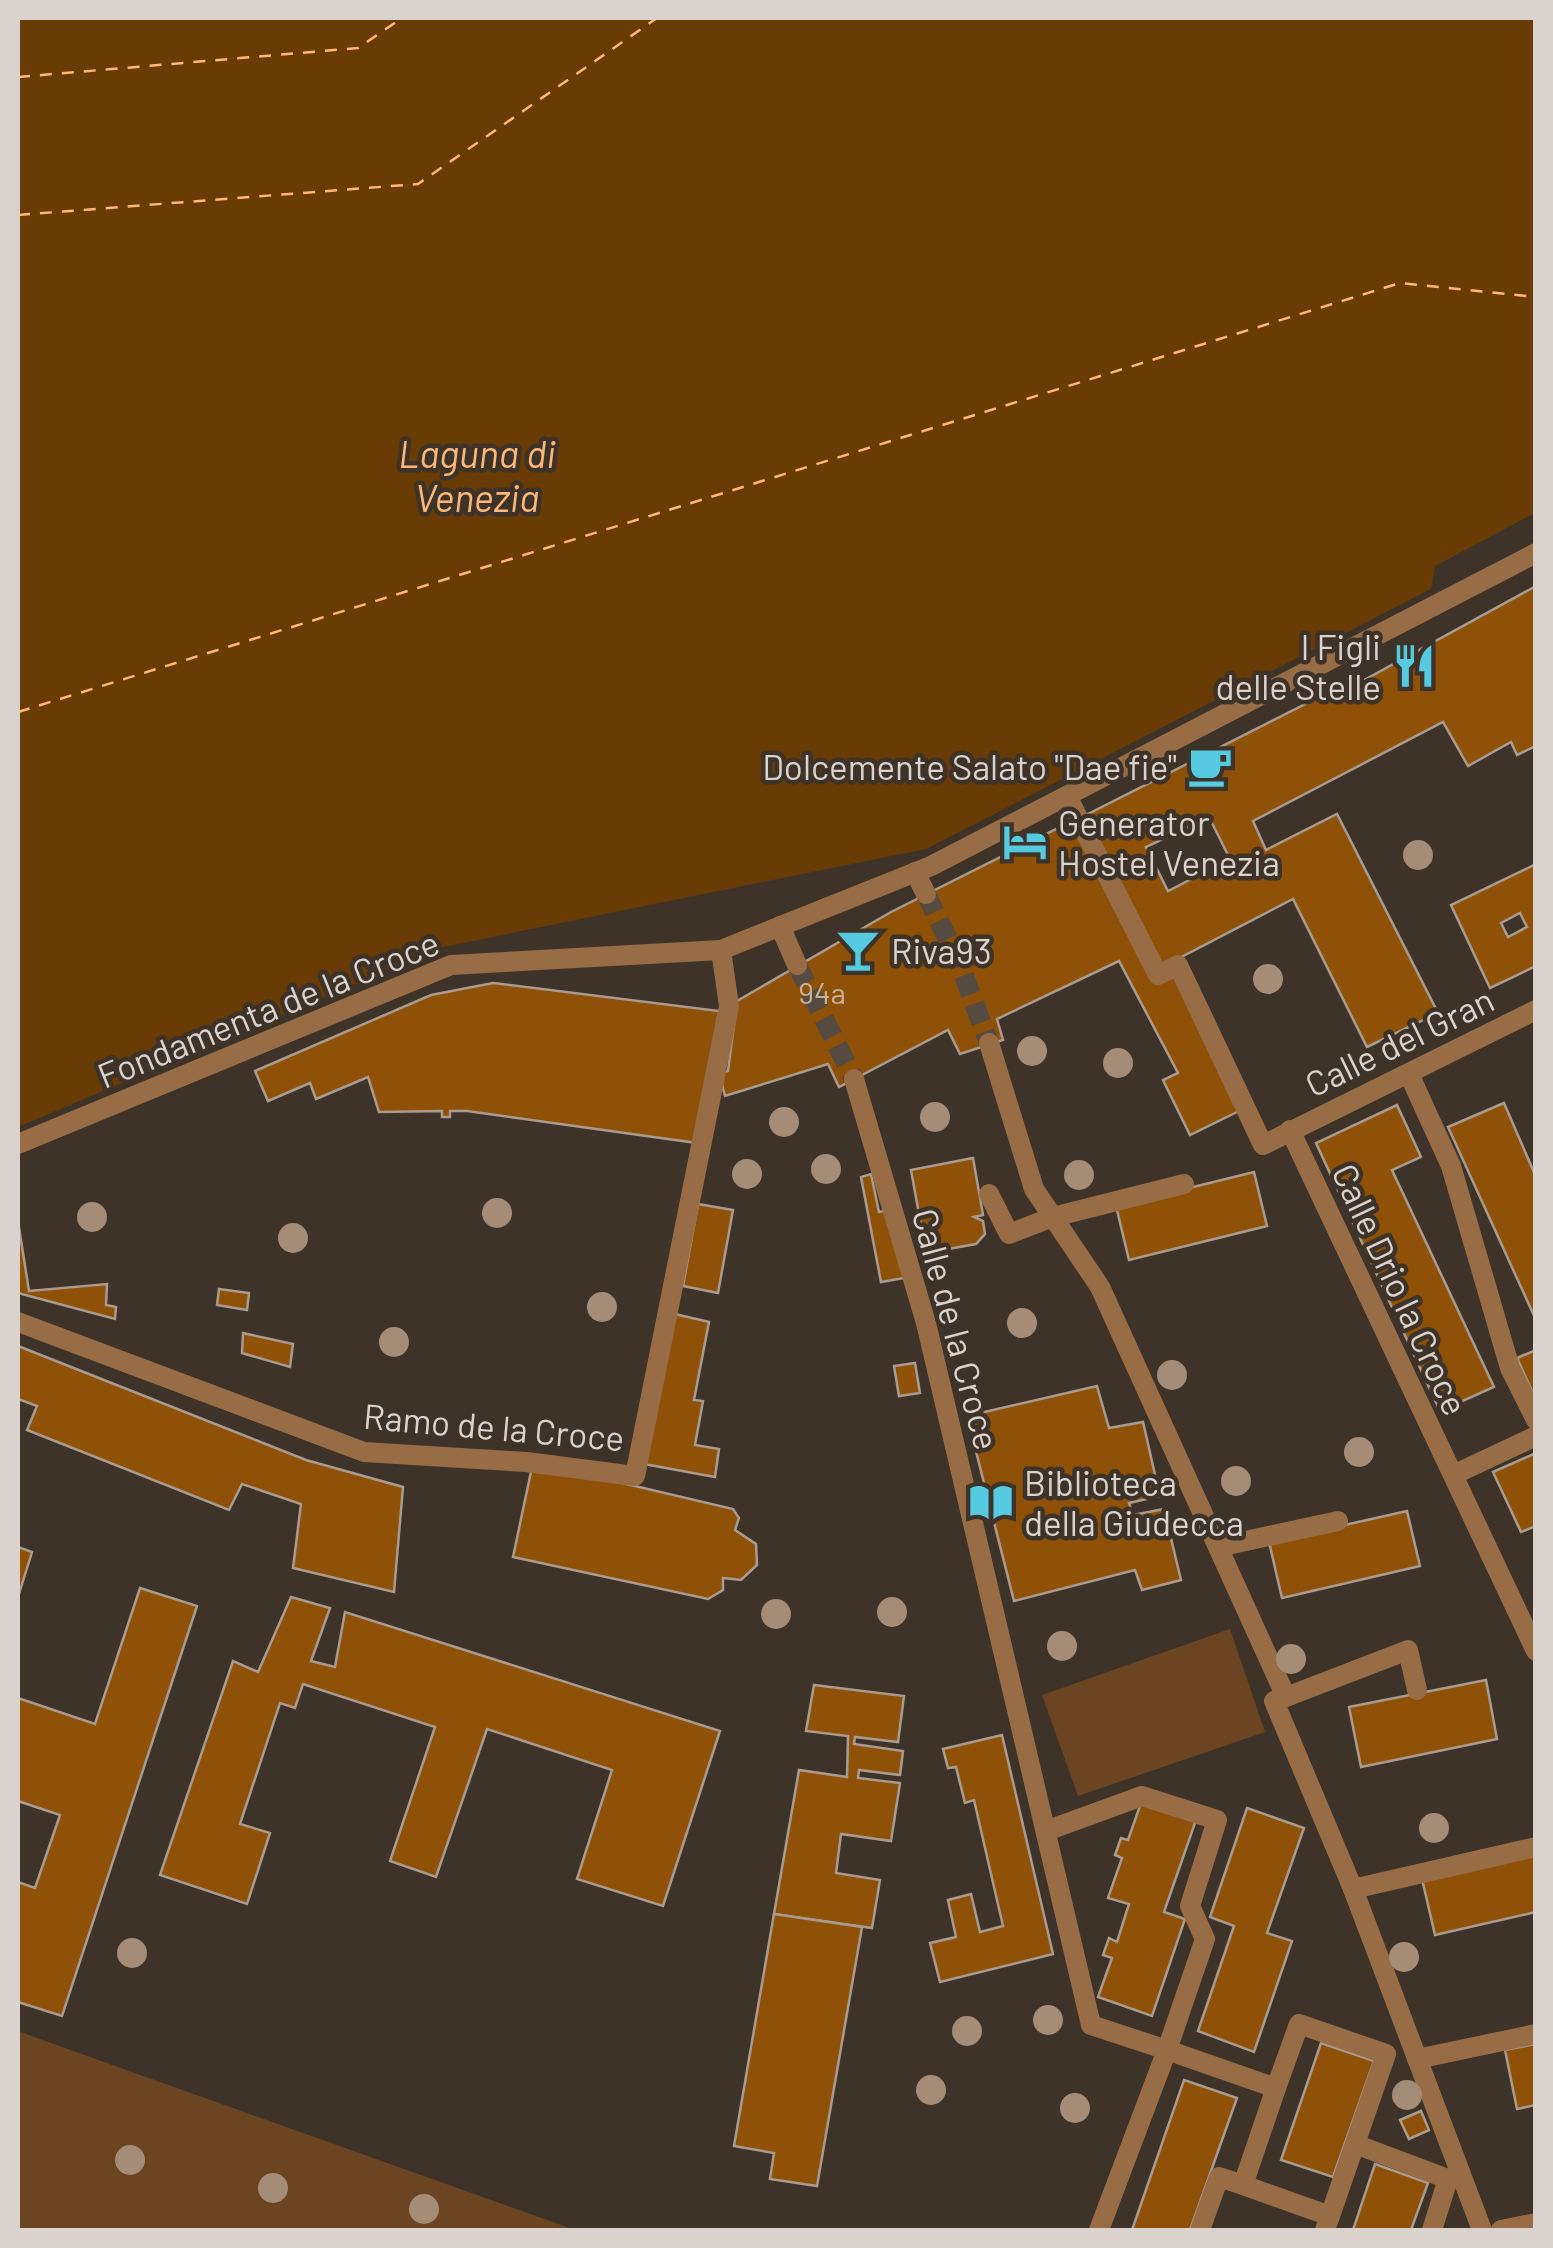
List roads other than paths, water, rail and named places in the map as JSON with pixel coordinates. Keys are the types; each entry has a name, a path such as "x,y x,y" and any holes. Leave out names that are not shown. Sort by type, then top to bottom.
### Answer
{"street":[{"name":"Fondamenta de la Croce","path":"18,1144 451,965 721,950 914,872 1536,553"},
{"path":"1066,796 1158,975 1178,965 1263,1144 1290,1130"},
{"path":"914,872 926,894"},
{"path":"780,926 797,965"},
{"name":"Ramo de la Croce","path":"18,1322 364,1452 526,1462 635,1476 729,1006 721,950"},
{"name":"Calle del Gran","path":"1290,1130 1536,1010"},
{"path":"989,1044 1034,1190 1100,1287 1286,1697"},
{"path":"1409,1074 1450,1166 1510,1368 1536,1420"},
{"name":"Calle de la Croce","path":"854,1080 926,1323 1092,2025 1276,2088"},
{"name":"Calle Drio la Croce","path":"1290,1130 1536,1651"},
{"path":"989,1194 1009,1234 1053,1216 1184,1184"},
{"path":"1453,1474 1536,1436"},
{"path":"1218,1547 1338,1521"},
{"path":"1417,1690 1408,1650 1274,1701 1353,1889 1482,2230"},
{"path":"1046,1831 1142,1796 1217,1820 1190,1906 1205,1939 1099,2230"},
{"path":"1353,1889 1536,1847"},
{"path":"1200,2230 1219,2177 1327,2223 1386,2054 1299,2024 1242,2186"},
{"path":"1417,2059 1536,2034"},
{"path":"1355,2144 1448,2180 1432,2230"},
{"path":"1501,2230 1536,2223"}],"water":[{"name":"Laguna di Venezia","path":"18,18 1535,18 1535,513 1435,566 1431,589 926,849 443,947 18,1127"}],"tunnel":[{"path":"926,894 958,960 989,1043"},
{"path":"797,965 854,1079"}],"place":[{"name":"I Figli delle Stelle","path":"1414,666"},
{"name":"Dolcemente Salato \"Dae fie\"","path":"1210,766"},
{"name":"Generator Hostel Venezia","path":"1025,842"},
{"name":"Riva93","path":"858,950"},
{"name":"Biblioteca della Giudecca","path":"991,1502"}]}
